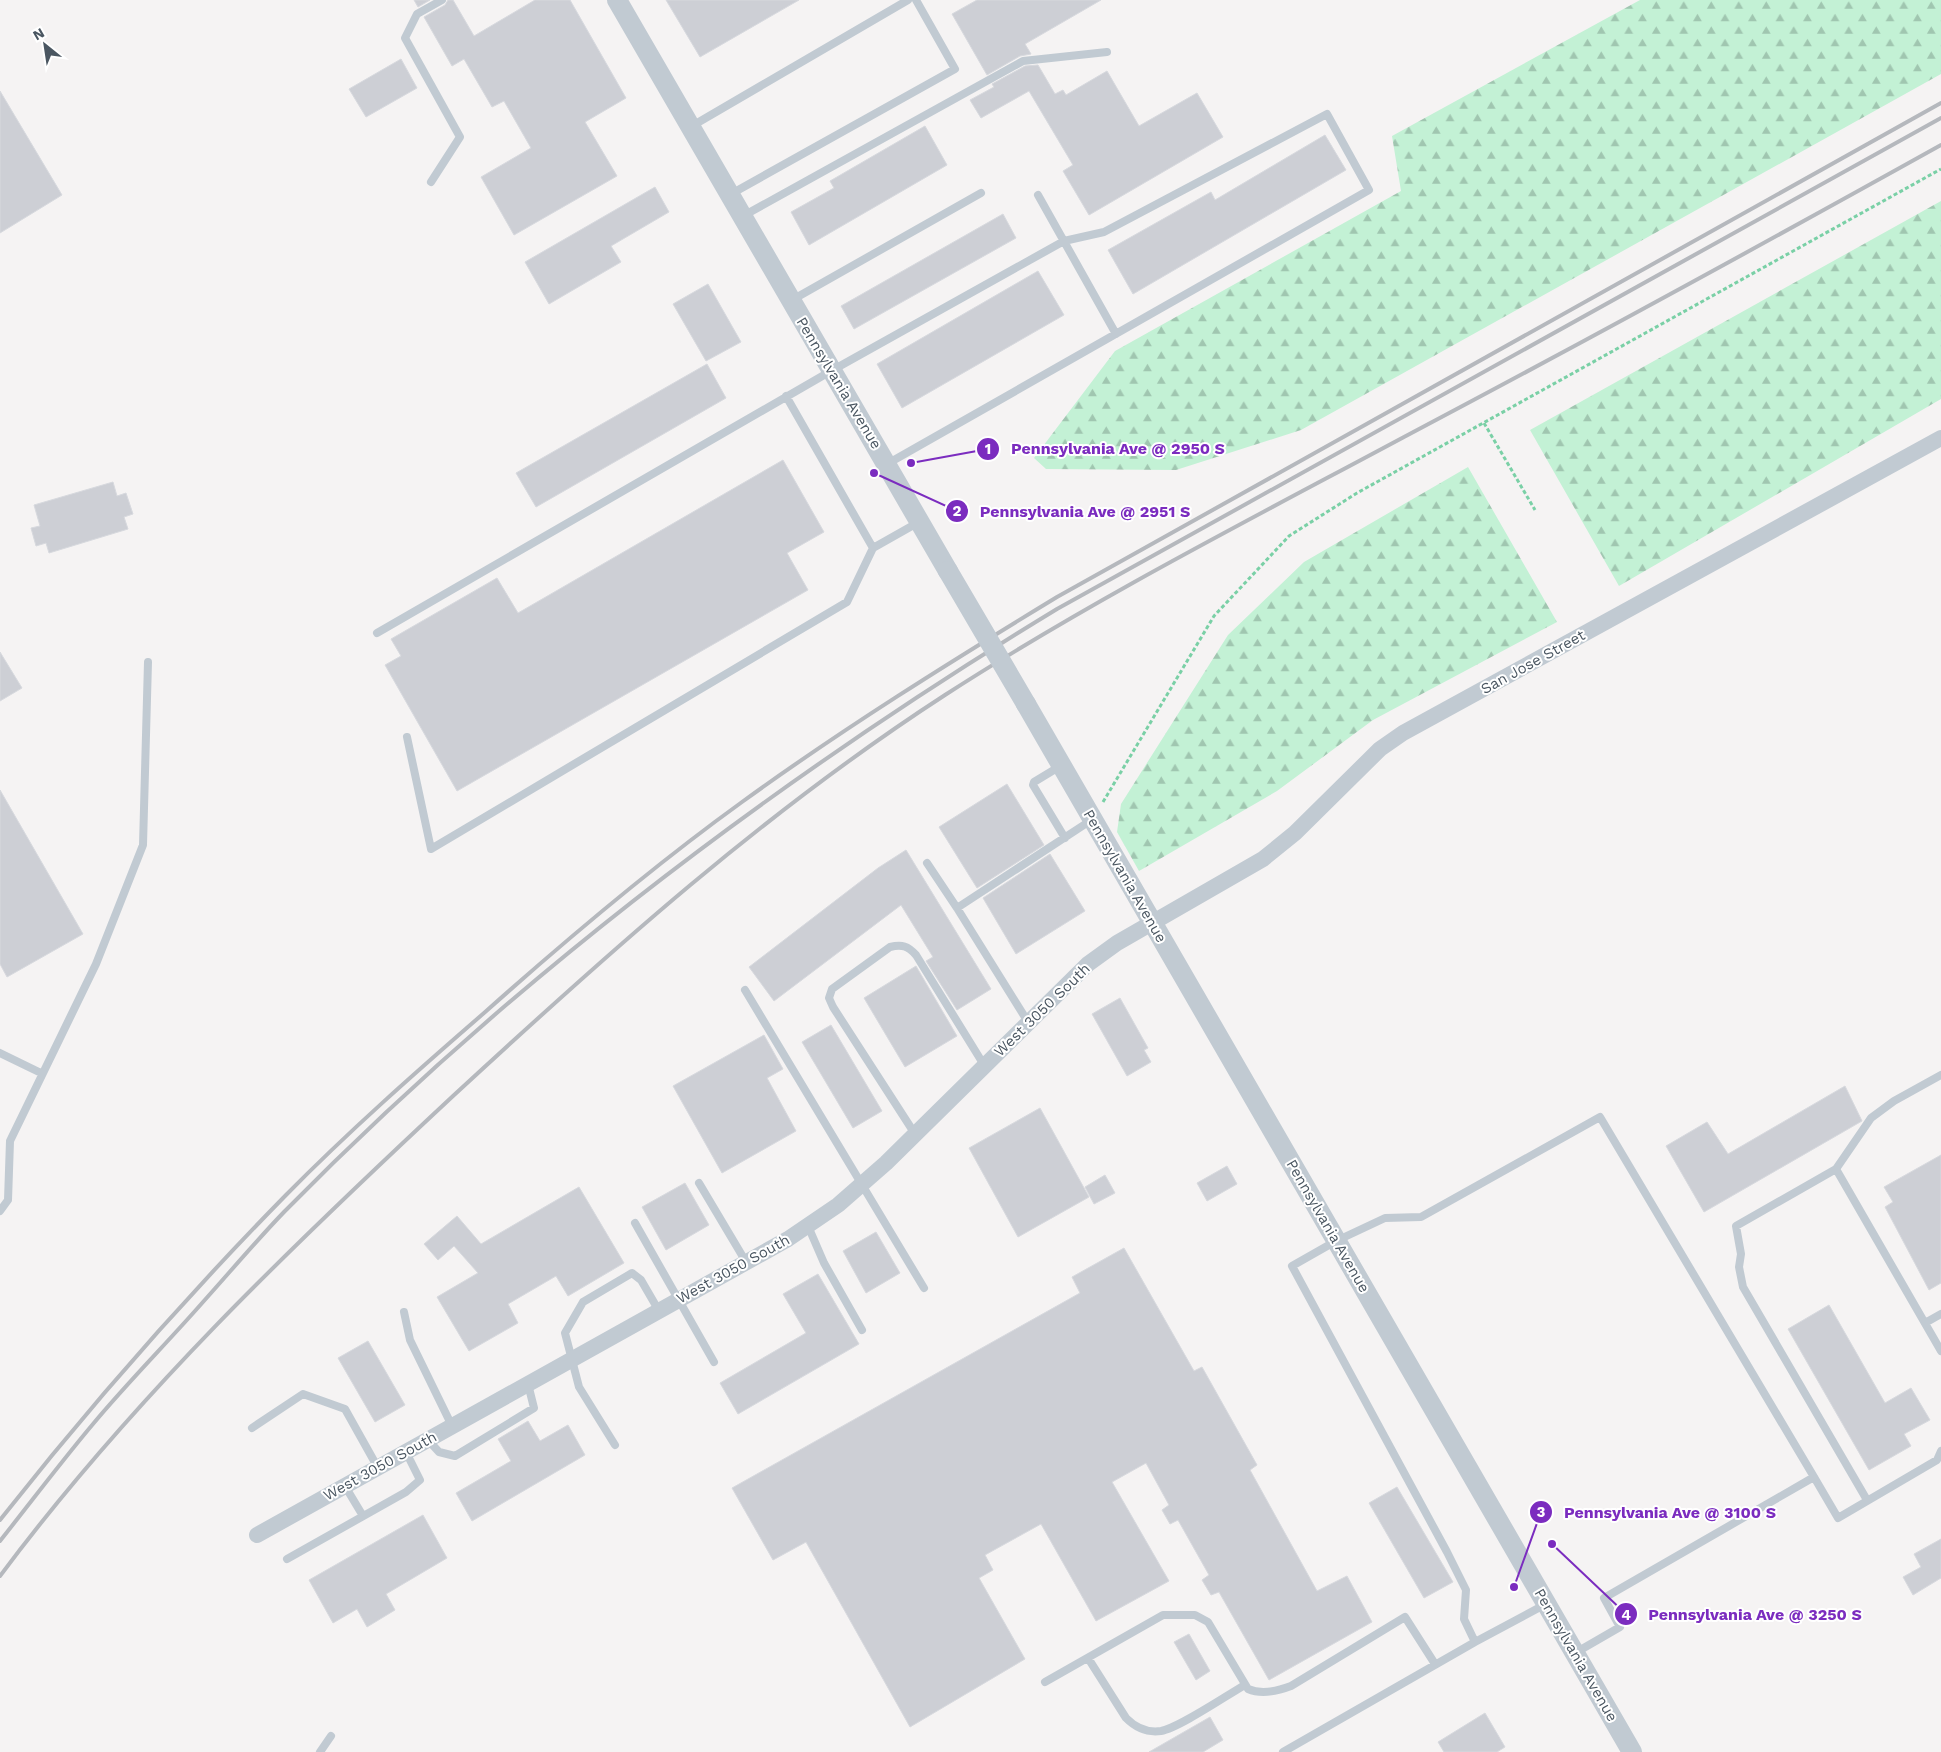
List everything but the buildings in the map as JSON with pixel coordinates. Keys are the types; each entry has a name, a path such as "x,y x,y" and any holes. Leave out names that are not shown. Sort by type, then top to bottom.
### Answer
{"street":[{"name":"Pennsylvania Avenue","path":"617,0 831,371 1062,765 1632,1752"},
{"name":"San Jose Street","path":"1152,923 1263,859 1295,833 1380,749 1403,733 1941,438"},
{"name":"West 3050 South","path":"257,1535 808,1226 838,1205 862,1184 1088,964 1117,943 1152,923"}],"lane":[{"path":"431,182 460,137 405,38 417,14 442,0"},
{"path":"690,127 908,0"},
{"path":"729,195 955,69 916,0"},
{"path":"742,216 1023,61 1107,52"},
{"path":"377,633 786,396 1064,241 1104,232 1327,114 1369,190 887,464"},
{"path":"791,301 981,193"},
{"path":"1038,195 1116,334"},
{"path":"786,396 873,548"},
{"path":"407,737 431,849 847,602 873,548 920,521"},
{"path":"0,1211 8,1200 10,1141 41,1073 96,964 143,845 148,662"},
{"path":"1062,765 1034,782 1033,785 1065,838"},
{"path":"957,908 1093,820"},
{"path":"927,863 1028,1022"},
{"path":"915,1134 833,1007 829,998 832,989 890,947 899,945 909,947 916,955 984,1065"},
{"path":"745,990 924,1288"},
{"path":"0,1053 41,1073"},
{"path":"1867,1500 1743,1287 1739,1267 1741,1254 1736,1226 1836,1169 1871,1118 1894,1101 1941,1074"},
{"path":"1475,1642 1464,1620 1466,1590 1292,1266 1336,1241 1386,1218 1421,1217 1600,1117 1838,1518 1937,1460 1941,1451"},
{"path":"1836,1169 1941,1351"},
{"path":"700,1183 746,1262"},
{"path":"635,1223 714,1362"},
{"path":"808,1226 824,1263 862,1330"},
{"path":"615,1445 579,1386 565,1333 572,1317 583,1302 632,1273 641,1280 659,1311"},
{"path":"404,1312 410,1340 452,1426"},
{"path":"1925,1323 1941,1314"},
{"path":"428,1440 439,1452 455,1456 534,1408 528,1384"},
{"path":"252,1428 303,1394 345,1409 378,1468"},
{"path":"286,1559 406,1492 420,1480 406,1452"},
{"path":"1575,1654 1620,1627 1604,1598 1814,1477"},
{"path":"345,1486 363,1516"},
{"path":"1283,1752 1435,1664 1546,1604"},
{"path":"1045,1682 1162,1615 1194,1615 1208,1622 1248,1689 1255,1692 1279,1690 1291,1686 1405,1617 1435,1664"},
{"path":"1088,1658 1126,1718 1134,1726 1144,1730 1163,1731 1246,1685"},
{"path":"320,1752 331,1736"}],"path":[{"path":"1093,820 1214,616 1289,536 1357,493 1941,169"},
{"path":"1484,424 1535,510"}],"green space":[{"path":"1640,0 1941,0 1941,74 1301,430 1176,470 1046,469 1034,458 1115,351 1401,191 1392,136"},
{"path":"1941,201 1941,399 1619,586 1530,430"},
{"path":"1468,467 1557,622 1373,720 1277,791 1139,871 1117,832 1121,804 1228,635 1304,562"}],"railway":[{"path":"0,1520 138,1354 211,1273 310,1171 408,1080 578,931 675,852 742,802 898,696 1057,597 1941,103"},
{"path":"0,1541 69,1453 120,1393 284,1212 372,1126 463,1043 556,963 652,886 750,813 851,742 953,674 1057,609 1941,118"},
{"path":"0,1576 104,1447 159,1386 333,1209 453,1096 630,936 690,885 815,786 945,695 1057,626 1229,530 1606,329 1941,145"}],"place":[{"name":"Pennsylvania Ave @ 2950 S","path":"911,463"},
{"name":"Pennsylvania Ave @ 2951 S","path":"874,473"},
{"name":"Pennsylvania Ave @ 3250 S","path":"1552,1544"},
{"name":"Pennsylvania Ave @ 3100 S","path":"1514,1587"}]}
